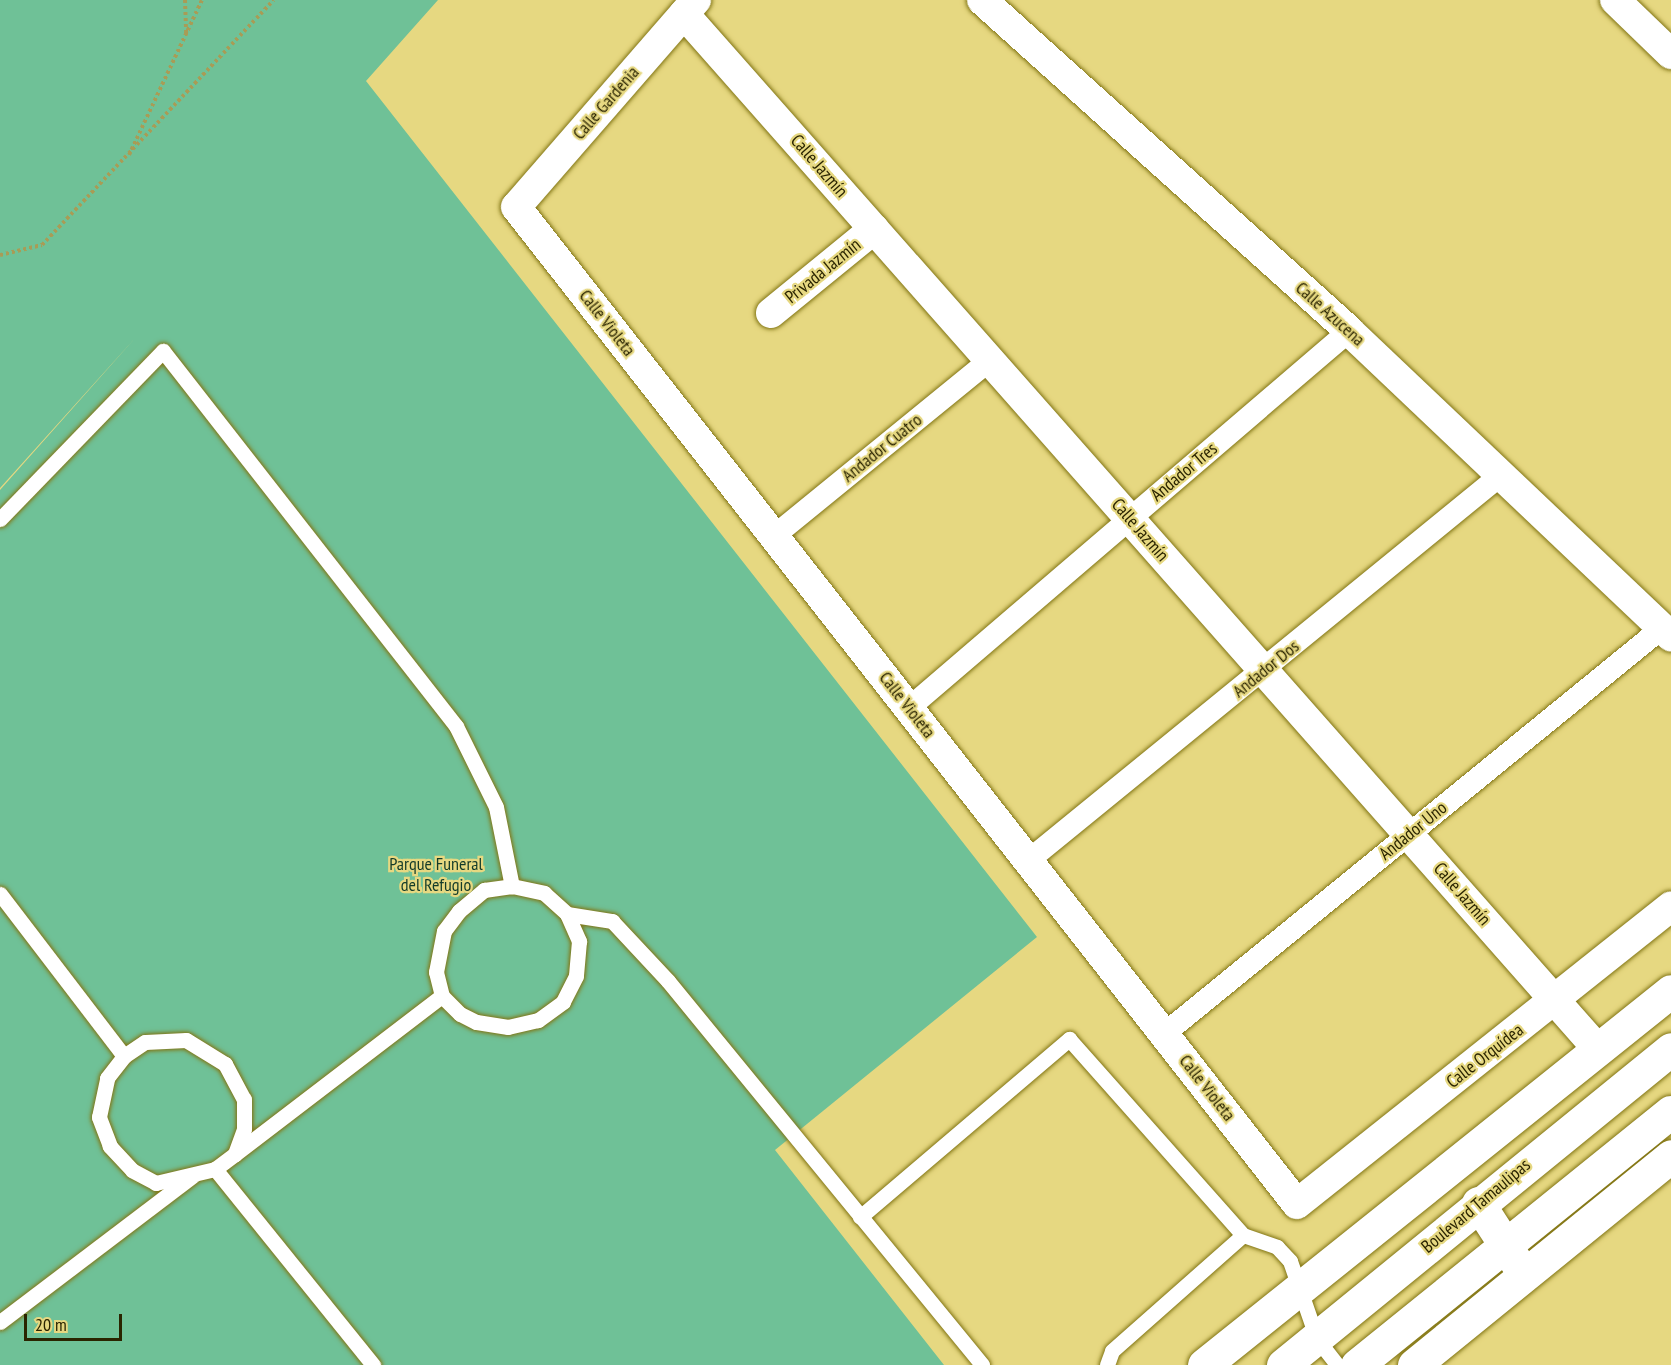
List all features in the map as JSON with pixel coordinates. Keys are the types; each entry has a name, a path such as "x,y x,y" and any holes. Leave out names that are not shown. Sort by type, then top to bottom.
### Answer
{"main road":[{"path":"1204,1365 1301,1289 1596,1047 1671,991"},
{"name":"Boulevard Tamaulipas","path":"1283,1365 1478,1203 1671,1049"},
{"path":"1357,1365 1671,1112"},
{"path":"1414,1365 1671,1156"},
{"path":"1478,1203 1524,1274"}],"street":[{"name":"Calle Azucena","path":"982,0 1349,331 1666,632"},
{"path":"1615,0 1671,54"},
{"name":"Calle Gardenia","path":"516,207 690,7"},
{"name":"Calle Jazmín","path":"690,7 874,229 1596,1047"},
{"name":"Calle Violeta","path":"516,207 1297,1204"},
{"name":"Privada Jazmín","path":"771,313 874,229"},
{"name":"Andador Tres","path":"909,708 1349,331"},
{"name":"Andador Cuatro","path":"774,536 990,360"},
{"name":"Andador Dos","path":"1029,860 1264,671 1501,475"},
{"name":"Andador Uno","path":"1164,1034 1409,835 1666,632"},
{"name":"Calle Orquídea","path":"1297,1204 1671,906"}],"lane":[{"path":"0,519 163,351 456,726 496,807 512,886"},
{"path":"512,886 544,893 567,914 579,941 576,976 563,1002 538,1020 508,1027 476,1022 460,1014 442,996 436,972 444,931 459,911 484,890 512,886"},
{"path":"0,894 124,1056"},
{"path":"567,914 612,921 668,981 982,1365"},
{"path":"235,1154 244,1129 244,1099 225,1064 186,1040 145,1042 124,1056 107,1078 99,1117 110,1146 132,1170 156,1183 215,1169 235,1154 442,996"},
{"path":"860,1217 1069,1039 1243,1235 1277,1247 1290,1261 1317,1339 1337,1365"},
{"path":"215,1169 373,1365"},
{"path":"0,1322 196,1173"},
{"path":"1107,1365 1112,1351 1243,1235"}],"path":[{"path":"185,0 186,35"},
{"path":"128,159 202,0"},
{"path":"0,255 42,244 128,159 274,0"}],"green space":[{"name":"Parque Funeral del Refugio","path":"0,0 438,0 366,81 1037,937 775,1150 944,1365 0,1365 0,490 136,337 0,488"}]}
